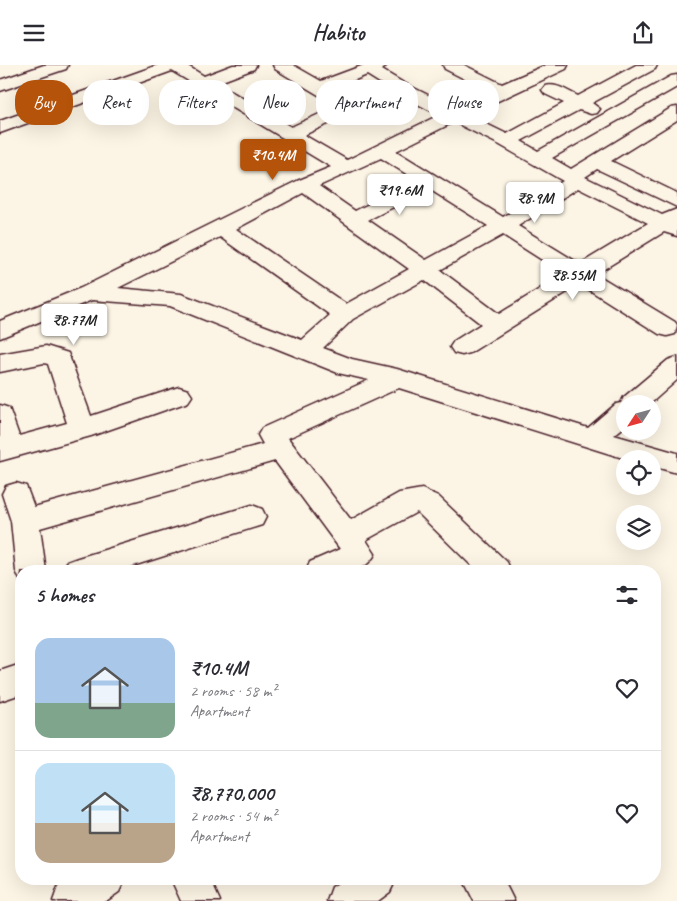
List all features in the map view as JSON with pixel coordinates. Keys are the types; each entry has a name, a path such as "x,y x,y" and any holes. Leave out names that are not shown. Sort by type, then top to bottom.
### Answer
{"street":[{"path":"3,82 60,65"},
{"path":"0,127 174,65 202,80"},
{"path":"207,80 248,65"},
{"path":"281,65 316,86"},
{"path":"451,65 501,91 560,65"},
{"path":"507,141 650,65 677,79"},
{"path":"341,80 374,67 389,80"},
{"path":"539,158 677,79"},
{"path":"551,90 641,135"},
{"path":"234,100 346,169"},
{"path":"306,351 344,314 503,226 598,161 677,111"},
{"path":"289,135 316,123"},
{"path":"0,330 89,293 304,185 346,169 433,125"},
{"path":"476,125 575,178 672,222"},
{"path":"383,151 668,327"},
{"path":"598,161 677,201"},
{"path":"353,219 431,180"},
{"path":"304,185 423,269 498,325"},
{"path":"462,347 581,274 672,222"},
{"path":"221,228 344,314"},
{"path":"89,293 173,299 347,367 397,378 592,439 677,463"},
{"path":"0,363 46,354 59,359 82,429"},
{"path":"643,395 677,366"},
{"path":"361,554 270,435 397,378"},
{"path":"0,415 5,450 82,429 179,396"},
{"path":"592,439 616,419"},
{"path":"24,521 282,449"},
{"path":"16,494 24,521 30,565"},
{"path":"336,565 361,554 409,501 422,500 490,565"},
{"path":"97,565 252,517"},
{"path":"0,686 15,681"},
{"path":"72,901 97,885"},
{"path":"193,885 201,901"},
{"path":"486,885 495,901"}]}
